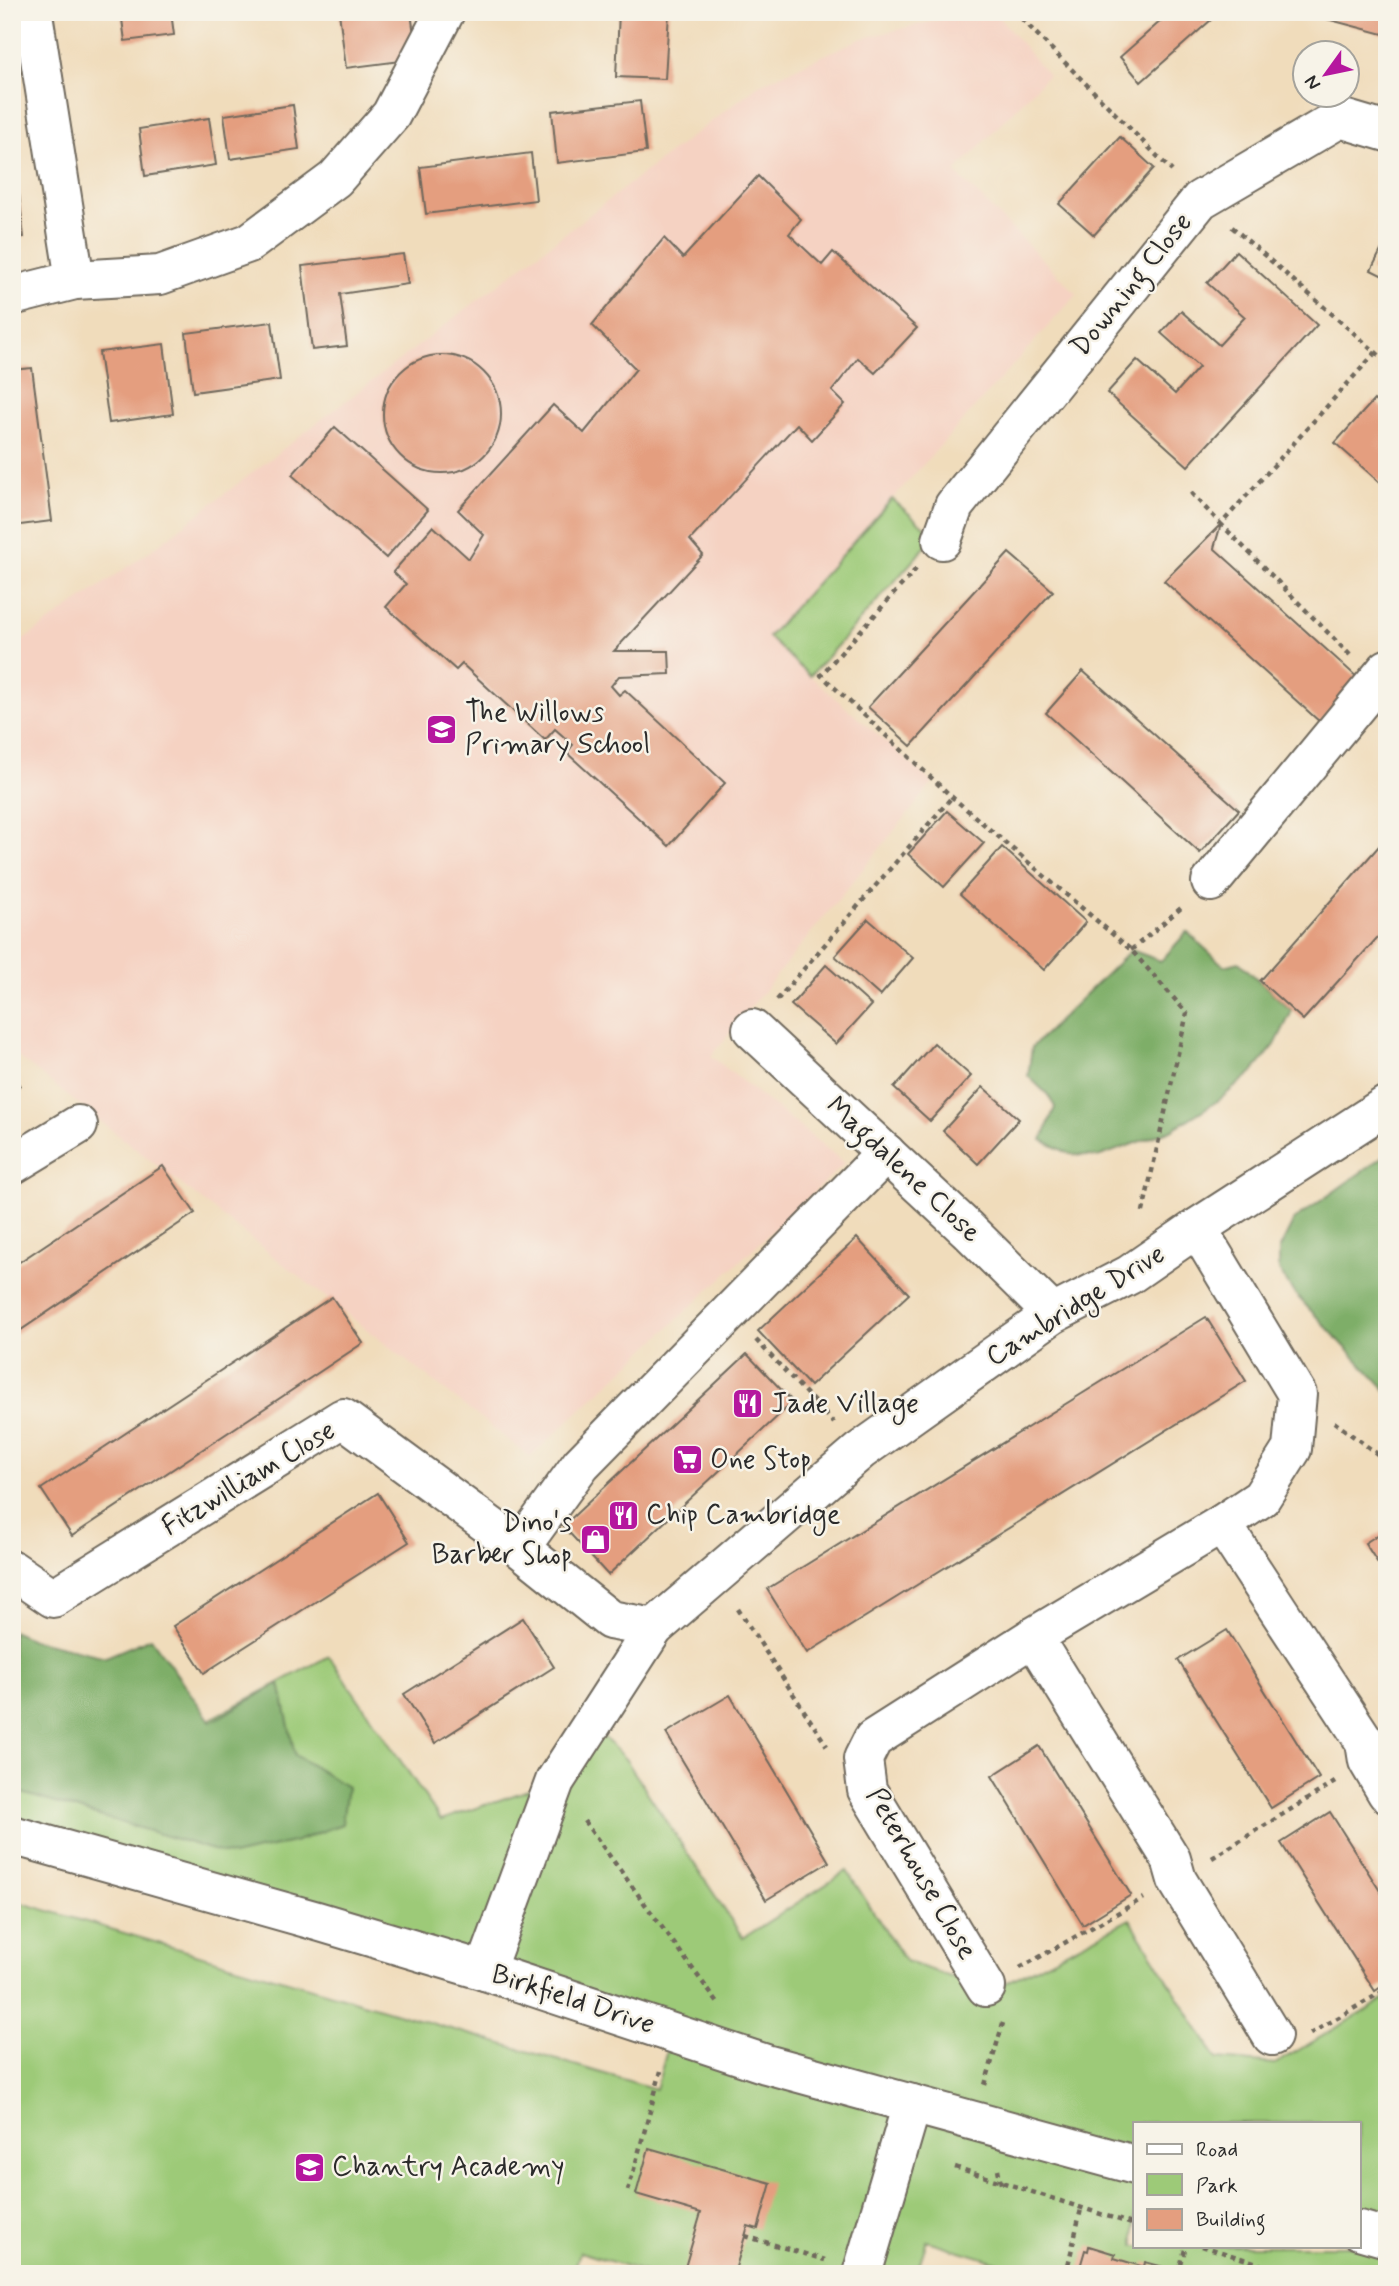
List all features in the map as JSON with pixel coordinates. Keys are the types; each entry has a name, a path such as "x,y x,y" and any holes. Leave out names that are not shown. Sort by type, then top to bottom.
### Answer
{"street":[{"path":"12,296 75,280 160,275 249,243 335,179 375,133 391,114 445,12"},
{"path":"12,15 33,14 75,280"},
{"name":"Downing Close","path":"942,540 954,506 1200,200 1340,118 1387,132"},
{"path":"1211,882 1381,675"},
{"name":"Magdalene Close","path":"752,1029 967,1229 1053,1314"},
{"name":"Cambridge Drive","path":"485,1971 555,1781 654,1628 860,1451 1053,1314 1129,1275 1196,1228 1387,1105"},
{"path":"12,1164 78,1125"},
{"path":"520,1548 581,1464 886,1153"},
{"path":"1196,1228 1297,1394"},
{"name":"Peterhouse Close","path":"986,1987 867,1790 863,1759 873,1739 1033,1637 1261,1498 1292,1449 1297,1394"},
{"name":"Fitzwilliam Close","path":"12,1570 53,1598 343,1418 520,1548 610,1619 654,1628"},
{"path":"1222,1524 1364,1742 1368,1761 1387,1793"},
{"path":"1033,1637 1171,1859 1177,1880 1272,2036"},
{"name":"Birkfield Drive","path":"12,1835 485,1971 766,2064 1133,2164"},
{"path":"862,2272 912,2104"},
{"path":"1360,2230 1387,2238"}],"path":[{"path":"823,12 832,12"},
{"path":"1221,524 1376,352"},
{"path":"1191,493 1381,675"},
{"path":"942,540 821,675 953,797 1131,950 1187,1013 1129,1275"},
{"path":"752,1029 953,797"},
{"path":"1131,950 1211,882"},
{"path":"729,1311 860,1451"},
{"path":"1297,1394 1387,1461"},
{"path":"726,1614 737,1608 828,1748 863,1759"},
{"path":"555,1781 721,2008"},
{"path":"986,1987 1010,2001 985,2081 986,2123 1001,2184"},
{"path":"1272,2036 1298,2040 1387,1989"},
{"path":"628,2191 672,2033"},
{"path":"955,2167 1133,2224"},
{"path":"1066,2274 1081,2209"},
{"path":"745,2236 862,2272"},
{"path":"1178,2274 1185,2248"},
{"path":"1208,2248 1257,2263 1279,2274"}],"shaded area":[{"name":"The Willows Primary School","path":"969,12 995,12 1048,75 955,172 1077,294 768,637 933,783 711,1056 845,1163 530,1457 12,1052 12,648 146,554 760,84 860,39"}],"green space":[{"path":"892,499 935,536 810,676 768,637"},
{"path":"1187,932 1224,966 1239,962 1292,1011 1275,1045 1253,1072 1219,1100 1171,1130 1098,1157 1070,1154 1042,1140 1055,1107 1048,1095 1028,1076 1032,1047 1131,950 1161,961"},
{"path":"1387,1154 1387,1391 1294,1293 1279,1270 1279,1250 1294,1220"},
{"path":"12,1631 33,1640 106,1657 151,1638 211,1722 280,1683 295,1755 347,1787 342,1824 297,1841 233,1856 12,1790"},
{"path":"329,1656 441,1820 555,1781 592,1725 626,1760 743,1938 847,1871 905,1961 990,1991 1130,1919 1217,2059 1275,2064 1387,1998 1387,2274 1036,2274 927,2241 916,2274 652,2274 580,2252 573,2274 12,2274 12,1900 656,2089 672,2033 12,1835 12,1679 192,1729"}],"building":[{"path":"121,12 171,12 174,35 125,41"},
{"path":"339,12 411,12 417,59 346,68"},
{"path":"619,12 669,12 665,79 616,77"},
{"path":"1171,12 1220,12 1141,82 1120,57"},
{"path":"1387,12 1387,35 1304,13"},
{"path":"640,101 646,152 557,163 552,111"},
{"path":"293,105 299,149 230,159 224,115"},
{"path":"209,118 216,165 145,176 139,129"},
{"path":"1120,137 1154,168 1094,235 1059,204"},
{"path":"531,153 536,200 426,214 420,167"},
{"path":"758,176 801,219 789,234 822,265 833,252 917,328 875,373 858,358 832,391 845,404 812,440 797,424 690,540 703,555 614,651 669,651 670,674 619,676 611,686 619,695 625,690 725,783 669,846 567,753 573,745 555,729 545,740 462,664 456,670 386,607 406,584 393,572 433,526 469,559 484,535 458,510 553,405 584,433 636,369 592,325 664,238 683,258"},
{"path":"18,185 24,237 12,238 12,186"},
{"path":"1387,239 1387,278 1371,270"},
{"path":"1236,251 1317,325 1188,466 1107,393 1137,360 1175,394 1199,367 1161,333 1181,311 1219,345 1245,317 1207,283"},
{"path":"403,254 408,284 340,294 347,346 312,350 302,266"},
{"path":"272,322 280,380 193,392 186,333"},
{"path":"164,344 173,414 109,423 99,352"},
{"path":"442,355 465,360 484,372 496,391 501,414 496,437 484,456 465,468 442,473 419,468 400,456 388,437 383,414 388,391 400,372 419,360"},
{"path":"32,368 52,521 12,526 12,370"},
{"path":"1374,400 1387,412 1387,489 1335,443"},
{"path":"335,427 428,510 386,558 292,475"},
{"path":"1221,524 1214,548 1359,679 1320,722 1164,581"},
{"path":"1009,553 1053,591 911,746 868,707"},
{"path":"1083,671 1239,810 1200,853 1046,713"},
{"path":"947,811 984,843 944,887 908,854"},
{"path":"1387,837 1387,927 1303,1020 1260,981"},
{"path":"1002,847 1086,922 1044,970 960,894"},
{"path":"868,919 913,958 880,996 835,956"},
{"path":"826,965 871,1005 836,1044 791,1005"},
{"path":"934,1043 971,1076 930,1121 894,1088"},
{"path":"12,1079 20,1085 12,1095"},
{"path":"983,1087 1019,1119 978,1164 943,1131"},
{"path":"163,1166 195,1213 12,1336 12,1267"},
{"path":"857,1238 909,1294 810,1386 758,1331"},
{"path":"332,1297 363,1343 72,1536 41,1489"},
{"path":"1206,1317 1246,1381 807,1653 767,1589"},
{"path":"747,1354 793,1402 608,1575 563,1526"},
{"path":"378,1493 409,1542 204,1673 173,1626"},
{"path":"1387,1529 1387,1577 1365,1543"},
{"path":"523,1618 554,1667 435,1743 404,1694"},
{"path":"1227,1630 1319,1778 1271,1808 1178,1660"},
{"path":"730,1695 829,1862 766,1900 666,1733"},
{"path":"1039,1746 1131,1895 1083,1925 992,1776"},
{"path":"1330,1812 1387,1902 1387,1983 1375,1991 1281,1843"},
{"path":"649,2148 771,2183 758,2229 748,2226 734,2274 683,2274 701,2213 636,2194"},
{"path":"1089,2246 1115,2254 1114,2258 1144,2267 1145,2262 1171,2269 1170,2274 1078,2274 1085,2250 1088,2251"}],"place":[{"name":"The Willows Primary School","path":"442,729"},
{"name":"Jade Village","path":"748,1404"},
{"name":"One Stop","path":"687,1460"},
{"name":"Chip Cambridge","path":"623,1515"},
{"name":"Dino's Barber Shop","path":"595,1539"},
{"name":"Chantry Academy","path":"309,2167"}]}
